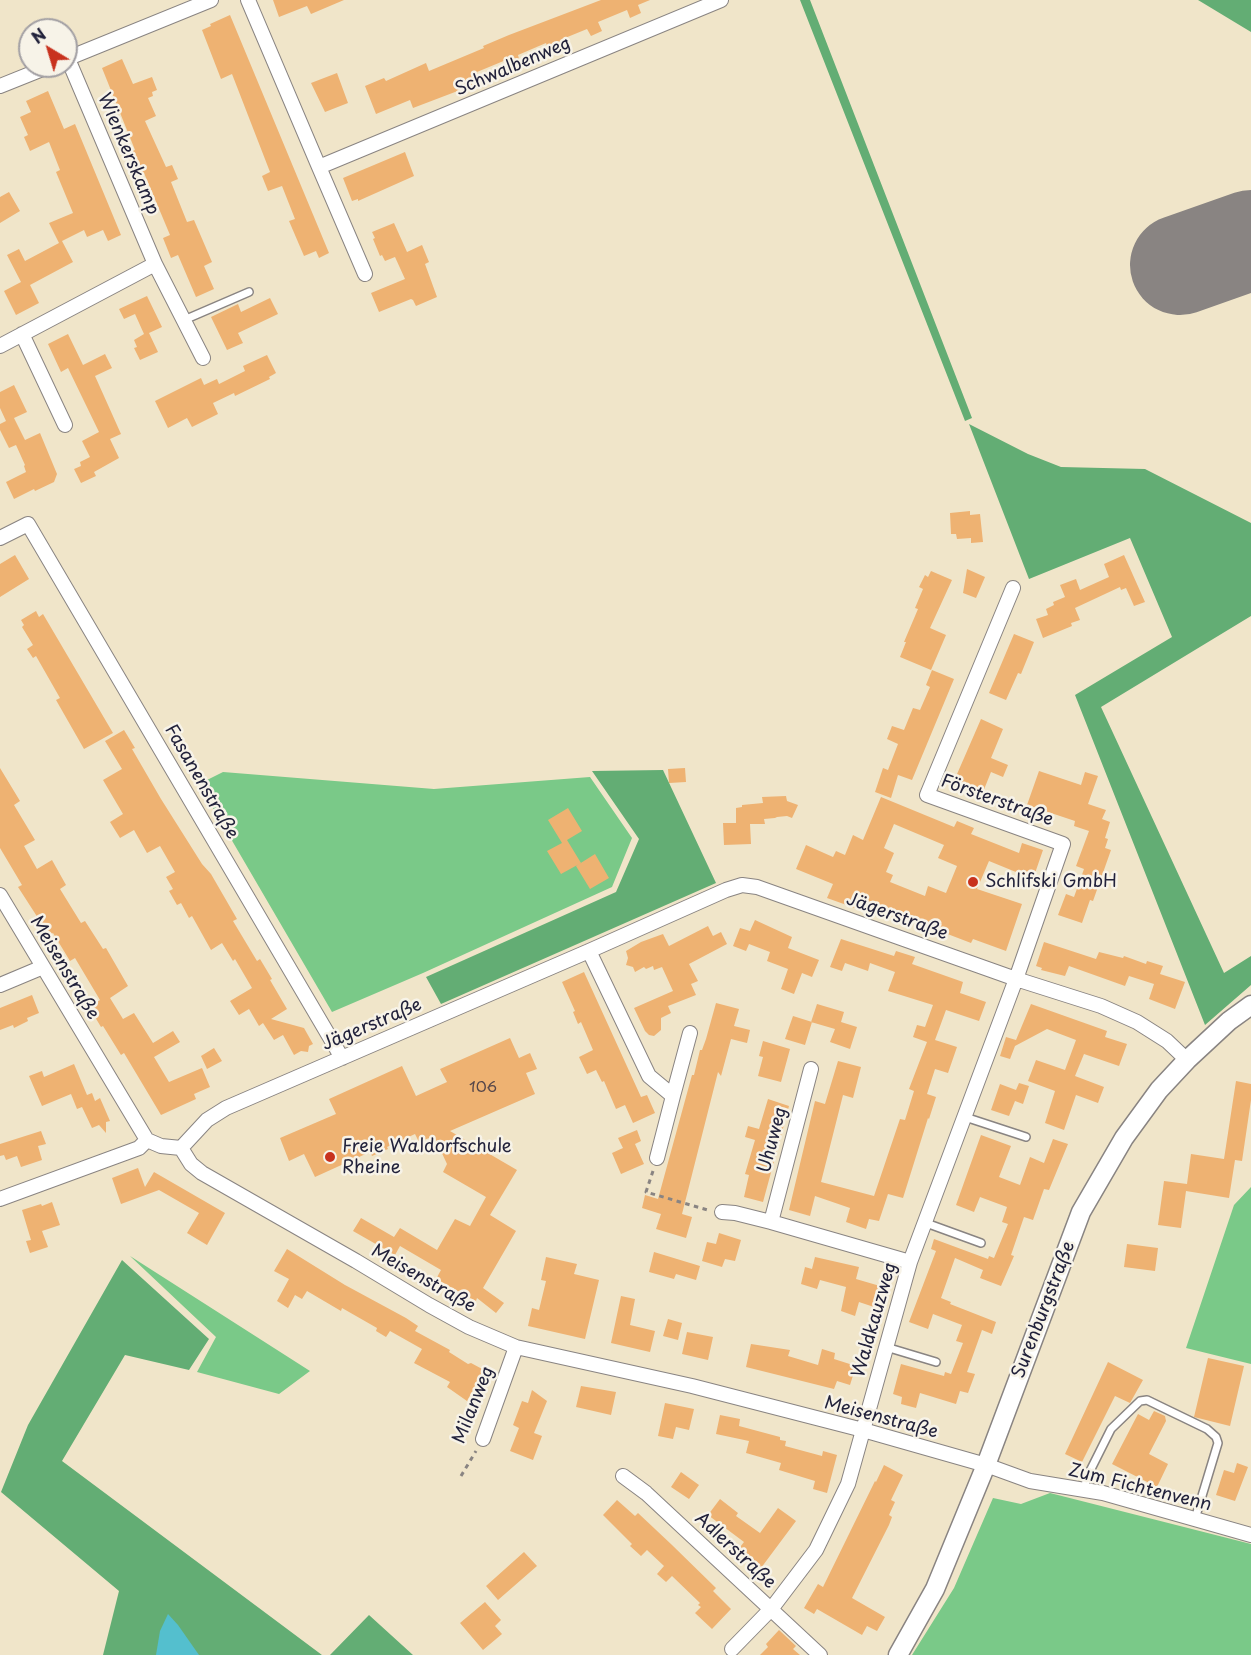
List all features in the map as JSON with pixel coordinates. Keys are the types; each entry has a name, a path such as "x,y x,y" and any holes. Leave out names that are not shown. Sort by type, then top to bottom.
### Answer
{"street":[{"path":"78,54 210,0"},
{"path":"248,0 365,274"},
{"name":"Schwalbenweg","path":"319,166 721,0"},
{"path":"0,86 20,78"},
{"name":"Wienkerskamp","path":"75,78 155,264 203,358"},
{"path":"0,346 155,264"},
{"path":"22,334 65,425"},
{"name":"Fasanenstraße","path":"0,538 28,524 342,1058"},
{"name":"Försterstraße","path":"1012,588 927,795 1063,844 1016,979"},
{"name":"Jägerstraße","path":"181,1148 207,1120 226,1108 742,885 758,887 1016,979 1101,1006 1137,1022 1167,1041 1186,1060"},
{"name":"Meisenstraße","path":"0,895 147,1140"},
{"path":"589,951 649,1076 673,1095"},
{"path":"0,985 43,967"},
{"name":"Waldkauzweg","path":"732,1649 772,1608 816,1550 848,1484 910,1262 1016,979"},
{"name":"Surenburgstraße","path":"898,1655 935,1589 986,1465 1081,1212 1124,1138 1159,1090 1186,1060 1229,1020 1251,1005"},
{"path":"657,1158 690,1033"},
{"name":"Uhuweg","path":"771,1221 811,1069"},
{"path":"0,1199 139,1148 147,1140 160,1146 181,1148"},
{"name":"Meisenstraße","path":"181,1148 190,1164 202,1173 429,1305 469,1327 516,1347 692,1386 863,1430 986,1465"},
{"path":"722,1212 771,1221 910,1262"},
{"name":"Milanweg","path":"483,1439 516,1347"},
{"name":"Zum Fichtenvenn","path":"986,1465 1030,1481 1103,1493 1251,1535"},
{"name":"Adlerstraße","path":"623,1476 646,1493 820,1655"}],"lane":[{"path":"184,320 249,292"},
{"path":"965,1117 1026,1137"},
{"path":"926,1223 981,1243"},
{"path":"886,1347 936,1362"},
{"path":"1083,1490 1111,1428 1140,1401 1147,1400 1208,1429 1216,1437 1218,1443 1195,1519"}],"path":[{"path":"657,1158 646,1192 709,1211 722,1212"},
{"name":"Milanweg","path":"461,1476 483,1439"}],"green space":[{"path":"800,0 810,0 972,418 965,421"},
{"path":"1198,0 1251,0 1251,32"},
{"path":"969,424 1028,454 1061,467 1145,469 1251,523 1251,616 1101,707 1224,973 1251,956 1251,985 1205,1025 1075,695 1172,637 1130,538 1029,579"},
{"path":"663,770 716,883 441,1004 426,977 616,892 639,839 592,771"},
{"path":"223,772 434,789 590,777 632,838 612,887 332,1012 199,784"},
{"path":"1251,1187 1251,1364 1186,1348 1234,1205"},
{"path":"130,1256 310,1371 279,1394 197,1372 216,1337"},
{"path":"122,1260 209,1339 189,1370 125,1355 62,1461 322,1655 103,1655 119,1591 1,1492 28,1425"},
{"path":"1050,1493 1251,1544 1251,1655 912,1655 954,1588 993,1498 1021,1504"},
{"path":"369,1615 413,1655 330,1655"}],"water":[{"path":"168,1614 199,1655 156,1655 160,1631"}],"building":[{"path":"273,0 344,0 311,14 307,6 279,17"},
{"path":"601,0 650,0 638,5 641,13 630,18 627,10 598,22 602,31 591,36 587,29 565,38 567,43 549,51 546,43 518,55 520,63 509,67 506,60 477,72 481,81 455,92 413,108 410,100 376,114 365,86 384,78 386,81 426,63 429,71 509,35"},
{"path":"230,15 329,253 319,258 316,251 304,256 289,221 295,219 282,186 268,191 262,176 270,172 232,74 221,79 202,30"},
{"path":"122,59 133,84 152,77 157,90 152,92 153,96 148,98 156,116 145,121 166,167 172,165 178,179 171,182 187,222 194,220 212,262 204,266 214,289 196,297 178,255 171,258 163,238 170,235 144,173 139,175 130,152 135,150 102,68"},
{"path":"337,73 348,103 325,112 311,83"},
{"path":"48,91 64,129 75,124 121,235 108,241 103,230 87,237 84,230 62,241 73,262 30,285 39,303 16,315 4,291 21,282 7,255 19,249 25,261 59,243 49,223 73,213 56,172 60,170 49,142 30,151 24,137 28,135 20,117 31,112 26,101"},
{"path":"405,152 414,176 358,201 358,199 352,201 343,178"},
{"path":"9,192 20,211 0,223 0,197"},
{"path":"394,223 407,252 422,245 429,262 425,264 437,297 416,306 411,299 379,312 371,293 405,279 395,257 385,261 382,255 380,256 372,232"},
{"path":"147,296 162,327 149,333 158,352 140,360 134,348 137,347 134,340 144,334 135,314 124,319 119,309"},
{"path":"270,298 278,314 238,333 243,343 227,350 211,317 238,304 241,312"},
{"path":"68,334 83,365 105,354 112,368 95,376 121,434 110,439 119,458 94,472 96,476 81,483 74,469 81,466 80,462 90,457 82,441 99,432 68,368 61,372 48,344"},
{"path":"267,355 276,373 269,377 270,379 235,396 234,393 213,403 218,414 192,427 187,418 168,428 155,401 201,378 204,385 217,379 219,384 245,371 243,366"},
{"path":"14,385 27,412 14,418 25,440 40,433 57,474 54,482 14,499 6,482 26,472 16,445 9,448 0,430 0,424 6,421 0,408 0,392"},
{"path":"970,511 970,515 980,514 983,542 971,543 971,538 957,539 956,534 951,534 950,513"},
{"path":"15,555 29,579 0,597 0,564"},
{"path":"1124,555 1145,602 1134,606 1126,588 1121,590 1120,587 1075,608 1080,620 1071,623 1072,626 1043,638 1036,619 1048,615 1046,609 1054,605 1053,602 1065,597 1060,585 1076,579 1080,590 1109,577 1104,564"},
{"path":"967,569 985,577 976,598 963,593"},
{"path":"931,571 952,580 930,628 946,635 931,670 900,657 918,609 915,608 923,589 919,587 925,575 928,577"},
{"path":"36,611 39,617 43,614 113,733 84,749 56,700 60,698 36,656 33,658 27,649 33,645 22,627 24,625 21,620"},
{"path":"1014,634 1034,642 1021,674 1018,673 1006,700 989,693"},
{"path":"932,670 954,679 912,780 898,775 891,798 875,792 883,768 888,770 898,744 887,739 892,726 904,730 913,708 920,710 930,687 926,685"},
{"path":"981,719 1003,729 991,758 1008,765 1003,777 991,772 983,792 954,781"},
{"path":"124,730 135,748 132,749 161,799 202,864 211,874 237,919 233,921 257,961 260,959 272,979 270,980 287,1009 271,1019 304,1028 313,1044 309,1046 308,1052 301,1051 294,1055 283,1035 274,1040 263,1023 259,1026 249,1009 239,1015 230,1001 252,988 235,959 233,961 222,943 211,950 192,916 189,918 181,903 177,905 169,891 173,889 166,877 175,872 160,846 147,853 134,830 120,838 110,822 123,814 103,780 122,769 105,741"},
{"path":"0,768 20,801 14,805 35,840 24,846 37,869 52,860 66,885 60,889 81,923 85,921 103,949 106,948 128,986 110,998 123,1019 134,1013 153,1043 173,1031 180,1042 154,1057 169,1082 202,1068 210,1087 194,1094 196,1099 161,1115 124,1053 121,1055 89,1007 100,1000 75,958 70,961 53,933 49,935 18,887 22,885 0,848"},
{"path":"685,768 686,782 669,783 668,769"},
{"path":"1039,771 1081,785 1085,772 1098,776 1088,804 1106,810 1102,819 1110,822 1105,838 1108,839 1105,848 1111,850 1093,901 1090,900 1082,923 1058,915 1066,894 1074,897 1084,869 1076,866 1089,831 1074,826 1075,821 1027,805"},
{"path":"786,796 787,801 798,805 792,818 777,817 764,819 765,824 750,824 751,844 724,845 723,823 736,823 736,808 742,805 763,803 762,797"},
{"path":"881,797 954,827 957,821 974,828 971,834 1019,853 1022,843 1043,850 1033,879 989,861 977,889 1022,904 1006,951 973,939 971,943 872,905 869,913 827,898 833,884 796,869 806,845 833,857 836,851 845,855 853,835 863,840","holes":["894,824 944,845 938,858 957,866 946,893 928,886 925,896 890,882 893,875 886,872 894,853 884,848"]},
{"path":"568,808 582,831 567,840 581,863 561,874 547,851 562,843 548,820"},
{"path":"595,854 609,878 590,889 576,866"},
{"path":"755,920 792,937 788,948 819,960 812,977 802,973 794,994 781,989 788,969 767,961 770,952 749,944 746,951 733,946 740,928 750,931"},
{"path":"708,926 713,936 721,932 727,944 689,964 698,981 691,984 696,995 668,1006 671,1013 661,1018 661,1030 654,1036 649,1035 634,1008 673,991 662,967 654,970 653,966 646,969 644,967 635,972 633,967 626,965 628,958 626,951 641,942 663,934 669,946"},
{"path":"841,939 894,956 896,951 915,957 912,964 963,982 960,993 986,1002 979,1021 946,1010 935,1040 957,1047 948,1073 935,1069 927,1094 936,1097 903,1198 888,1194 879,1221 869,1219 866,1229 846,1222 850,1208 815,1196 810,1216 789,1210 815,1101 825,1104 838,1061 861,1067 853,1098 843,1095 821,1182 874,1196 900,1119 905,1120 914,1091 909,1089 927,1042 913,1037 917,1025 925,1027 933,1005 888,991 895,972 870,963 868,971 845,963 842,971 830,967"},
{"path":"1044,942 1096,959 1099,952 1163,966 1160,974 1185,982 1175,1009 1149,999 1154,984 1129,976 1125,986 1069,966 1065,976 1041,970 1042,968 1036,966"},
{"path":"584,972 641,1097 647,1095 655,1113 633,1123 625,1105 616,1109 604,1081 602,1082 596,1070 587,1074 579,1057 593,1050 581,1022 578,1024 573,1012 575,1011 562,982"},
{"path":"32,995 39,1013 27,1018 28,1021 14,1028 13,1025 0,1030 0,1008"},
{"path":"716,1003 739,1009 734,1026 750,1030 747,1043 731,1039 721,1076 718,1072 682,1214 692,1217 686,1238 656,1229 661,1214 642,1208 645,1195 658,1199 692,1075 694,1075 700,1050 706,1039"},
{"path":"817,1004 844,1012 841,1022 857,1027 850,1049 830,1042 835,1029 811,1022"},
{"path":"1031,1004 1107,1031 1105,1037 1127,1044 1119,1066 1084,1054 1075,1076 1104,1087 1098,1103 1076,1095 1064,1130 1045,1123 1055,1091 1028,1081 1036,1060 1065,1070 1076,1040 1047,1029 1015,1046 1010,1059 1000,1056 1006,1037 1016,1040"},
{"path":"793,1016 812,1022 805,1045 785,1039"},
{"path":"510,1038 519,1058 530,1053 537,1069 526,1073 535,1094 450,1131 517,1170 490,1215 516,1231 483,1288 504,1303 496,1313 477,1298 476,1301 436,1279 441,1270 400,1246 395,1255 353,1231 361,1218 394,1237 400,1228 437,1250 455,1219 470,1226 486,1197 443,1172 447,1164 434,1136 419,1142 415,1134 372,1156 370,1152 315,1177 304,1154 289,1161 280,1138 336,1114 329,1099 402,1066 416,1096 447,1082 440,1069"},
{"path":"763,1041 790,1049 781,1082 758,1076 763,1057 759,1056"},
{"path":"214,1048 222,1061 207,1069 201,1056"},
{"path":"74,1064 87,1095 92,1093 95,1101 100,1098 110,1121 106,1122 106,1133 99,1125 92,1128 82,1107 77,1109 71,1094 42,1106 29,1076 42,1071 44,1077"},
{"path":"1236,1081 1251,1084 1251,1100 1242,1161 1235,1160 1229,1198 1186,1191 1181,1228 1158,1225 1164,1181 1187,1184 1191,1154 1224,1159"},
{"path":"1019,1083 1029,1086 1023,1104 1015,1101 1009,1116 991,1110 1000,1084 1016,1090"},
{"path":"768,1099 789,1106 763,1202 744,1197 749,1175 745,1174 755,1140 745,1137 748,1126 759,1129"},
{"path":"637,1130 641,1141 635,1144 644,1164 621,1174 612,1153 623,1148 618,1138"},
{"path":"41,1131 46,1144 38,1146 42,1160 21,1167 17,1156 6,1160 4,1155 0,1156 0,1144"},
{"path":"981,1135 1011,1146 999,1177 1020,1185 1030,1157 1044,1163 1053,1139 1068,1144 1049,1190 1044,1189 1033,1220 1024,1217 1011,1255 1014,1256 1001,1286 980,1278 983,1270 955,1258 941,1298 951,1302 950,1304 996,1322 992,1334 982,1330 967,1372 975,1374 968,1393 960,1391 956,1404 920,1393 916,1408 901,1404 902,1397 893,1394 901,1364 944,1376 945,1372 951,1374 963,1343 956,1341 962,1325 933,1314 928,1329 909,1322 936,1251 931,1249 934,1239 988,1259 989,1256 994,1258 1008,1224 1002,1222 1007,1207 980,1197 974,1212 956,1205"},
{"path":"138,1168 145,1187 154,1172 225,1213 207,1245 187,1233 199,1213 159,1190 121,1204 112,1178"},
{"path":"52,1202 60,1225 42,1231 48,1247 30,1253 26,1241 31,1240 22,1210"},
{"path":"719,1233 741,1240 735,1261 725,1259 722,1267 702,1261 707,1242 716,1244"},
{"path":"1127,1244 1158,1248 1155,1271 1124,1267"},
{"path":"287,1249 345,1285 406,1318 418,1326 415,1331 450,1350 449,1352 468,1364 471,1363 484,1370 467,1401 447,1387 450,1382 414,1363 422,1349 390,1331 386,1337 376,1331 377,1328 307,1291 302,1299 295,1295 288,1308 277,1301 289,1279 274,1271"},
{"path":"654,1252 700,1266 696,1280 676,1274 674,1279 649,1272"},
{"path":"546,1257 577,1264 574,1274 599,1280 585,1339 528,1326 532,1308 539,1310 546,1281 541,1280"},
{"path":"815,1257 859,1267 856,1279 880,1286 874,1307 859,1302 855,1316 841,1311 846,1287 820,1280 817,1289 801,1284 805,1267 812,1269"},
{"path":"621,1296 635,1299 630,1325 655,1331 650,1352 611,1343"},
{"path":"668,1319 682,1323 678,1340 663,1336"},
{"path":"687,1332 713,1337 708,1360 682,1354"},
{"path":"751,1344 790,1350 788,1356 818,1365 822,1349 835,1353 834,1359 856,1366 850,1385 837,1381 834,1389 746,1367"},
{"path":"1208,1358 1244,1366 1230,1426 1194,1417"},
{"path":"1108,1362 1143,1380 1130,1403 1115,1396 1082,1462 1065,1454"},
{"path":"581,1386 616,1392 611,1415 576,1407"},
{"path":"532,1390 547,1401 534,1433 542,1436 533,1460 510,1451 519,1428 513,1425 522,1401 528,1403"},
{"path":"665,1403 694,1409 689,1430 676,1427 673,1439 658,1436"},
{"path":"1154,1411 1165,1416 1166,1421 1149,1454 1168,1464 1157,1487 1112,1464 1138,1414 1149,1420"},
{"path":"720,1415 740,1419 739,1426 780,1437 780,1440 786,1441 785,1446 822,1456 823,1451 837,1455 827,1493 813,1489 815,1481 779,1470 781,1463 746,1453 749,1441 716,1434"},
{"path":"1237,1463 1248,1467 1235,1501 1216,1495 1224,1470 1234,1473"},
{"path":"884,1465 903,1475 891,1500 895,1502 889,1515 892,1517 889,1525 852,1598 885,1617 877,1631 867,1626 862,1635 817,1609 814,1614 804,1608 818,1584 823,1587"},
{"path":"681,1472 699,1485 689,1499 671,1487"},
{"path":"720,1499 738,1513 736,1516 760,1533 778,1508 796,1521 761,1568 737,1551 744,1542 708,1515"},
{"path":"617,1500 635,1516 638,1513 716,1588 713,1591 731,1609 712,1629 695,1613 701,1607 698,1605 700,1603 672,1576 666,1582 657,1574 664,1566 647,1550 641,1556 603,1515"},
{"path":"524,1552 537,1566 498,1600 486,1586"},
{"path":"485,1602 501,1620 495,1626 502,1634 483,1650 460,1623"},
{"path":"779,1630 796,1646 793,1649 800,1655 760,1655 768,1647 766,1644"}],"runway":[{"path":"1180,265 1251,240"}],"place":[{"name":"Schlifski GmbH","path":"973,882"},
{"name":"Freie Waldorfschule Rheine","path":"330,1157"}]}
